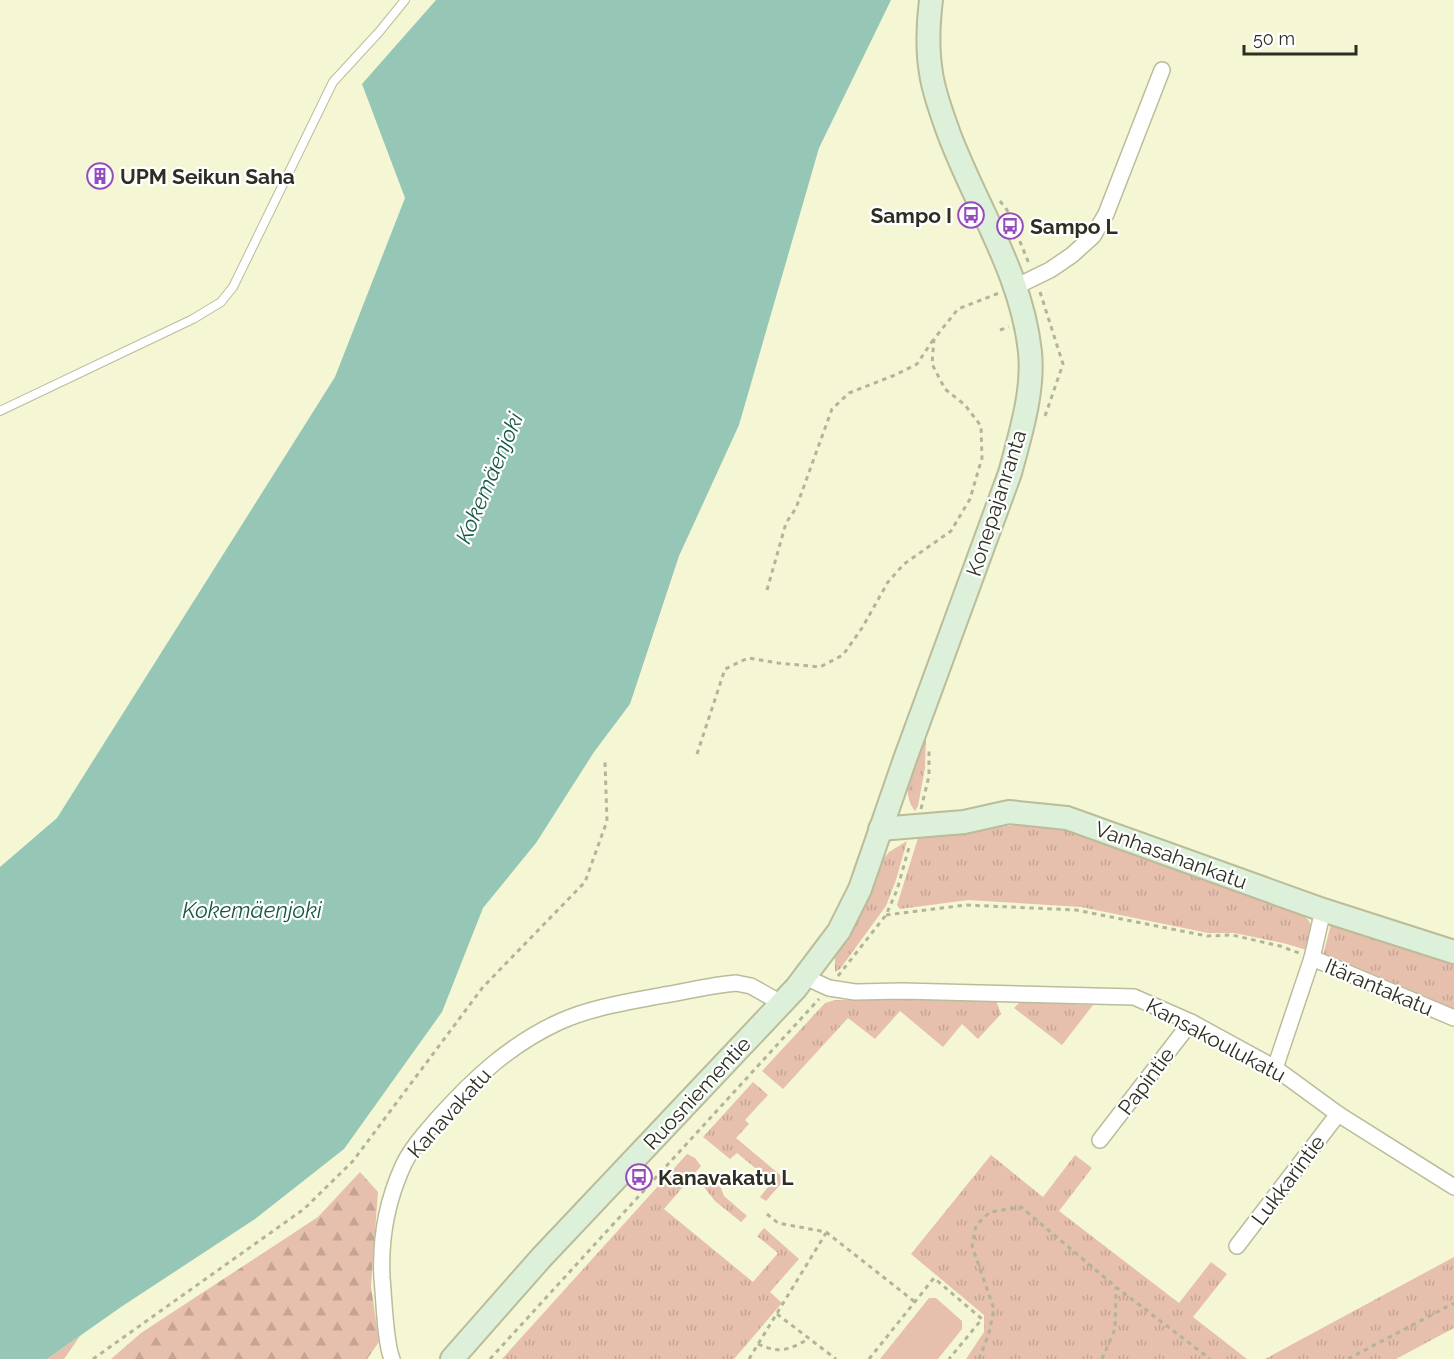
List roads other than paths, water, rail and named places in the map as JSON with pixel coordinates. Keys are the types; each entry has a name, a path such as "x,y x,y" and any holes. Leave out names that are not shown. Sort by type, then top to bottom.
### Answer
{"main road":[{"name":"Konepajanranta","path":"880,829 1010,473 1021,433 1028,392 1030,354 1025,322 1025,283 955,150 940,109 931,74 928,26 931,0"},
{"name":"Vanhasahankatu","path":"880,829 964,822 1008,812 1067,818 1323,910 1454,952"},
{"name":"Ruosniementie","path":"456,1358 541,1258 805,977 838,931 860,889 880,829"}],"street":[{"path":"1025,283 1072,255 1093,236 1106,214 1162,70"},
{"path":"1312,958 1323,910"},
{"name":"Itärantakatu","path":"1275,1068 1312,958 1454,1018"},
{"name":"Kansakoulukatu","path":"805,977 829,988 855,992 903,991 1134,997 1191,1022 1275,1068 1338,1114 1454,1187"},
{"name":"Kanavakatu","path":"390,1358 381,1265 382,1229 389,1199 403,1166 425,1133 461,1092 494,1062 530,1037 561,1021 611,1005 736,983 751,986 781,1003"},
{"name":"Papintie","path":"1100,1140 1191,1022"},
{"name":"Lukkarintie","path":"1237,1246 1338,1114"}],"lane":[{"path":"0,411 193,319 221,302 233,287 333,82 405,0"}],"water":[{"name":"Kokemäenjoki","path":"436,0 891,0 819,148 739,425 679,556 630,704 594,752 536,843 483,908 442,1012 344,1149 255,1219 121,1307 47,1359 0,1359 0,867 57,818 335,377 405,198 362,84"}],"place":[{"name":"UPM Seikun Saha","path":"100,176"},
{"name":"Sampo I","path":"971,215"},
{"name":"Sampo L","path":"1010,226"},
{"name":"Kanavakatu L","path":"639,1177"}]}
